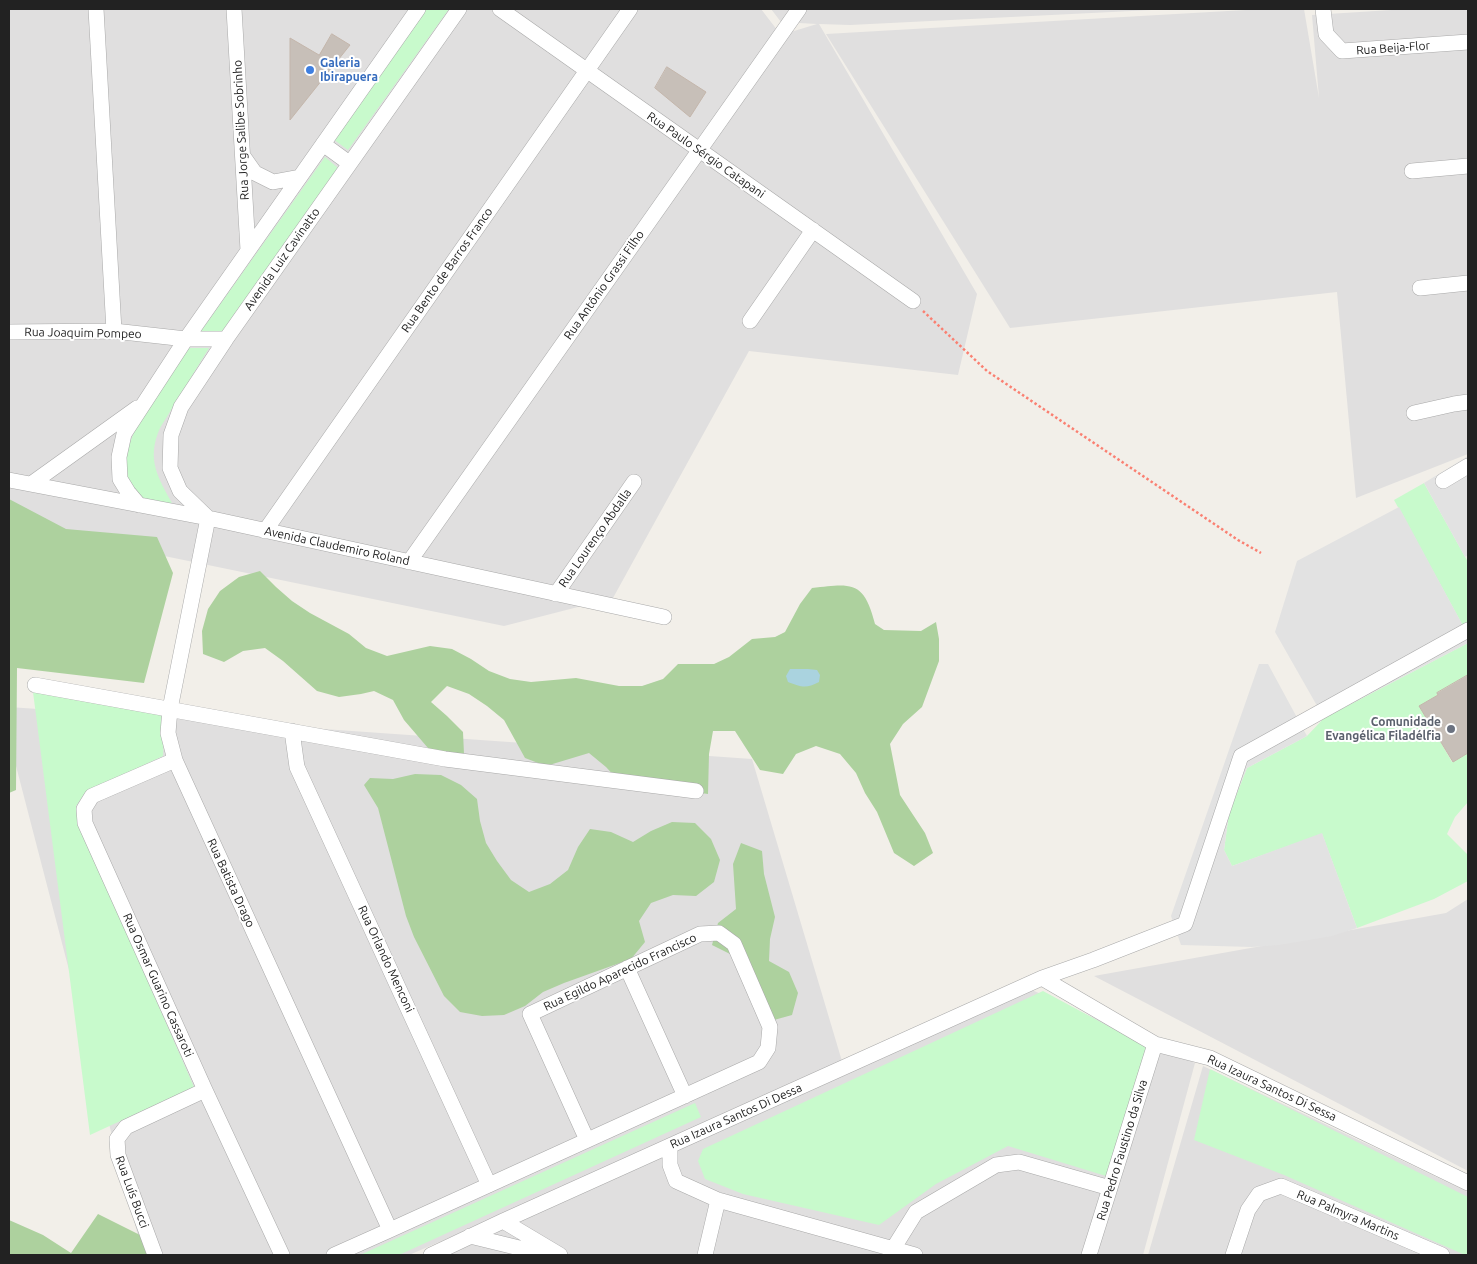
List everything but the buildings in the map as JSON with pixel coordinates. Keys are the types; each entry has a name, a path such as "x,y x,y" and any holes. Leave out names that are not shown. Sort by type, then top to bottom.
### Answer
{"street":[{"path":"96,9 114,331"},
{"name":"Rua Jorge Salibe Sobrinho","path":"234,9 248,250"},
{"path":"139,505 120,479 119,457 124,434 186,339 418,9"},
{"name":"Avenida Luiz Cavinatto","path":"208,518 180,491 170,468 171,435 181,407 226,339 459,9"},
{"name":"Rua Paulo Sérgio Catapani","path":"500,9 913,301"},
{"name":"Rua Bento de Barros Franco","path":"265,531 630,9"},
{"name":"Rua Antônio Grassi Filho","path":"409,562 799,9"},
{"name":"Rua Beija-Flor","path":"1324,9 1326,34 1342,51 1468,42"},
{"path":"323,144 350,163"},
{"path":"243,156 255,173 273,182 300,177"},
{"path":"1412,171 1468,166"},
{"path":"750,321 813,230"},
{"path":"1420,288 1468,283"},
{"name":"Rua Joaquim Pompeo","path":"9,332 114,331 186,339 226,339"},
{"path":"31,484 144,403"},
{"path":"1414,413 1461,403"},
{"path":"1443,481 1468,466"},
{"name":"Avenida Claudemiro Roland","path":"9,480 208,518 664,617"},
{"name":"Rua Lourenço Abdalla","path":"556,594 634,482"},
{"name":"Rua Batista Drago","path":"208,518 170,709 168,733 175,760 390,1230"},
{"path":"1042,978 1184,924 1241,756 1468,630"},
{"path":"35,685 445,759 696,792"},
{"name":"Rua Orlando Menconi","path":"292,731 297,767 489,1185"},
{"name":"Rua Osmar Guarino Cassaroti","path":"175,760 92,796 84,809 85,824 282,1255"},
{"name":"Rua Egildo Aparecido Francisco","path":"587,1140 530,1014 700,934 719,933 734,944 770,1028 768,1048 759,1062 684,1096"},
{"path":"334,1255 684,1096 627,968"},
{"name":"Rua Izaura Santos Di Sessa","path":"1042,978 1155,1044 1210,1058 1468,1183"},
{"name":"Rua Izaura Santos Di Dessa","path":"431,1255 1042,978"},
{"name":"Rua Pedro Faustino da Silva","path":"1089,1255 1155,1044"},
{"name":"Rua Luís Bucci","path":"155,1255 118,1155 117,1139 126,1127 205,1090"},
{"path":"670,1146 670,1165 676,1181 718,1200 915,1255"},
{"path":"893,1249 916,1212 996,1165 1019,1162 1110,1188"},
{"name":"Rua Palmyra Martins","path":"1233,1255 1248,1210 1259,1194 1281,1186 1442,1255"},
{"path":"704,1255 718,1200"},
{"path":"503,1221 560,1255"},
{"path":"470,1236 548,1255"}],"path":[{"path":"913,301 987,370 1238,540 1261,553"}],"shaded area":[{"path":"9,9 761,9 781,35 817,24 781,22 771,9 1172,9 850,25 819,24 977,294 958,375 749,351 613,598 504,626 9,524"},
{"path":"1263,9 1304,9 1319,98 1312,15 1407,9 1468,9 1468,454 1356,498 1337,292 1010,328 826,34"},
{"path":"1468,456 1468,555 1465,557 1424,483"},
{"path":"1399,507 1468,635 1468,643 1324,718 1275,632 1297,561"},
{"path":"1259,664 1268,664 1307,736 1247,768 1229,813 1224,850 1232,866 1322,833 1357,928 1332,936 1279,945 1252,947 1181,945 1171,916"},
{"path":"9,707 752,759 844,1068 409,1255 143,1255 9,739"},
{"path":"1468,899 1468,1171 1094,976 1446,913"},
{"path":"1032,990 1195,1063 1143,1255 442,1255"},
{"path":"1203,1066 1468,1192 1468,1255 1148,1255"}],"green space":[{"path":"425,9 449,9 348,150 333,139"},
{"path":"325,157 338,168 221,333 199,334"},
{"path":"189,348 209,348 160,428 154,450 154,459 159,477 173,505 143,500 125,478 123,460 137,425"},
{"path":"1424,483 1468,562 1468,635 1394,500"},
{"path":"9,499 66,529 157,537 173,573 144,683 17,668 16,790 9,793"},
{"path":"260,571 292,601 349,634 366,648 387,656 430,646 452,649 489,671 510,679 531,682 576,678 619,686 642,686 663,679 678,664 714,664 729,657 752,639 775,637 785,632 800,604 812,588 838,585 855,588 861,592 866,600 875,624 884,630 921,631 936,622 939,639 939,661 922,707 903,724 890,744 900,795 925,833 933,853 914,866 894,853 877,812 865,793 856,773 840,754 816,746 796,754 783,774 760,770 735,731 713,731 709,754 708,794 619,781 589,753 546,766 525,758 504,720 469,694 447,686 431,702 463,732 464,754 439,755 428,748 404,720 393,700 374,691 339,697 317,691 265,648 243,651 224,662 203,654 202,631 208,609 220,591 239,577"},
{"path":"1468,643 1468,675 1437,693 1438,695 1420,706 1452,762 1468,753 1468,802 1455,817 1447,834 1468,855 1468,881 1434,899 1357,928 1322,834 1232,866 1224,850 1229,813 1247,768 1307,736 1324,718"},
{"path":"33,692 165,713 163,756 85,793 76,806 77,819 194,1087 90,1135"},
{"path":"415,774 441,775 461,785 477,799 486,843 511,880 529,892 550,884 568,870 578,847 590,829 611,832 633,842 651,831 672,822 695,823 711,839 720,860 714,882 696,896 673,895 651,903 639,921 645,942 631,959 543,992 525,1006 504,1015 482,1016 460,1012 444,996 414,937 406,916 378,808 364,785 370,778 393,779"},
{"path":"741,843 762,851 764,874 775,917 770,939 769,961 789,972 798,993 792,1015 774,1020 762,1014 748,995 745,973 732,955 712,945 718,923 736,909 733,864"},
{"path":"1043,991 1147,1047 1106,1176 1008,1146 936,1184 879,1225 743,1194 705,1179 698,1161 703,1149"},
{"path":"1210,1069 1468,1197 1468,1255 1284,1175 1194,1140"},
{"path":"695,1103 701,1117 399,1255 360,1255"},
{"path":"98,1214 140,1235 148,1255 9,1255 9,1220 43,1235 71,1253"}],"water":[{"path":"790,669 817,670 820,675 819,682 810,686 804,686 788,682 786,676"}],"place":[{"name":"Galeria Ibirapuera","path":"310,70"},
{"name":"Comunidade Evangélica Filadélfia","path":"1451,729"}]}
